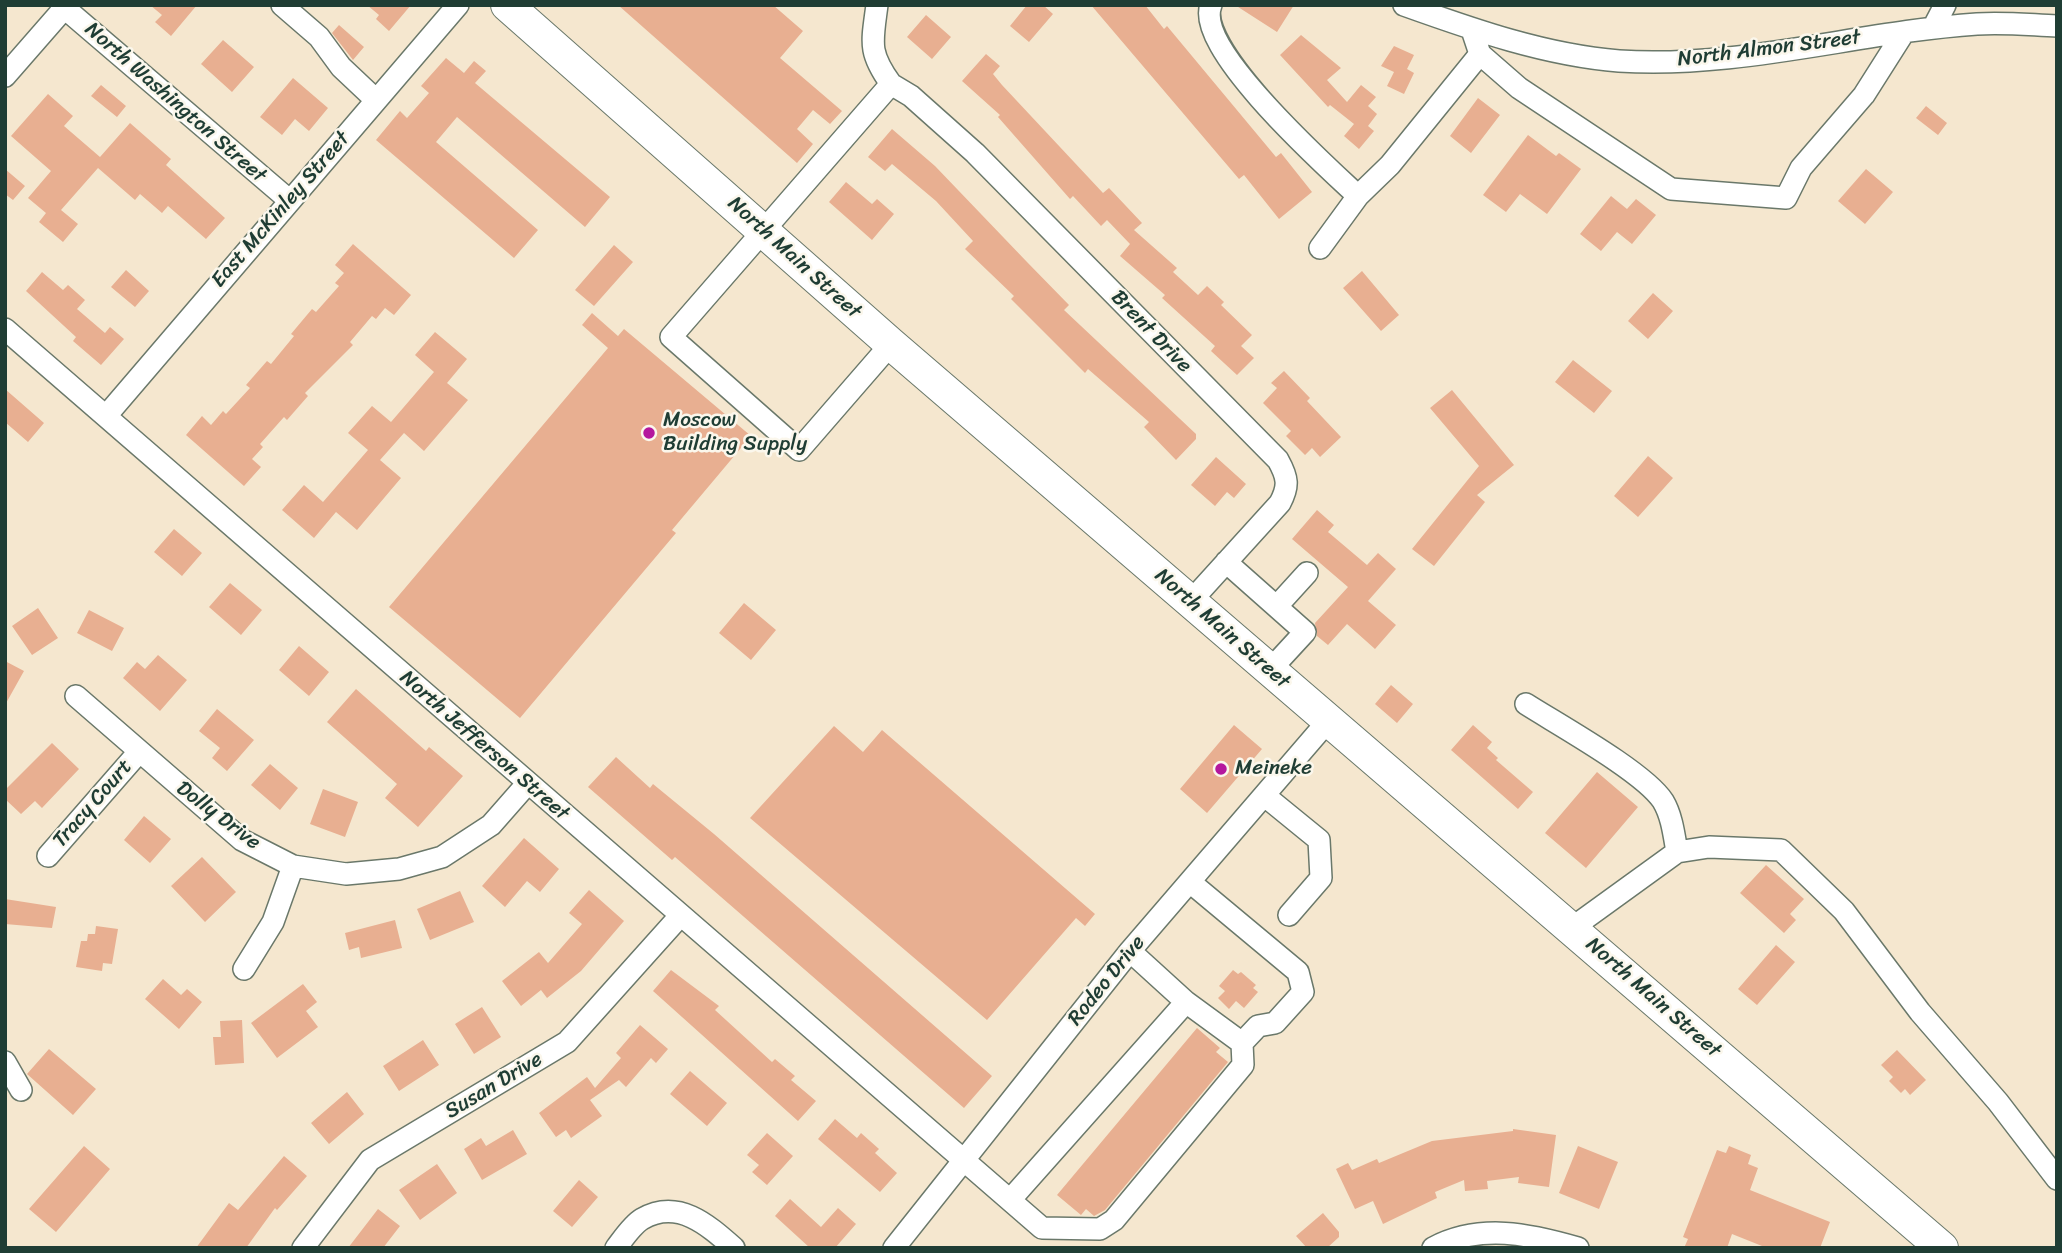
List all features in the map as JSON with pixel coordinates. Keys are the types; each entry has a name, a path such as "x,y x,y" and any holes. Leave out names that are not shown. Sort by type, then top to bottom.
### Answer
{"highway":[{"name":"North Main Street","path":"507,5 891,344 1942,1248"}],"street":[{"path":"282,5 319,37 341,67 376,100"},
{"name":"East McKinley Street","path":"106,416 457,5"},
{"name":"Brent Drive","path":"877,5 873,46 875,62 891,84 911,96 975,153 1278,460 1286,475 1288,488 1280,503 1191,601"},
{"path":"1211,5 1212,30 1237,70 1287,129 1358,196"},
{"name":"North Almon Street","path":"1404,5 1472,30 1564,55 1621,61 1694,61 1981,23 2057,26"},
{"path":"1933,28 1945,5"},
{"path":"5,76 65,6"},
{"name":"North Washington Street","path":"65,6 289,200"},
{"path":"1472,30 1480,54 1519,88 1671,190 1786,198 1801,168 1864,95 1904,32"},
{"path":"1320,248 1358,196 1390,165 1480,54"},
{"path":"891,84 671,337 799,450 891,344"},
{"name":"North Jefferson Street","path":"5,329 1042,1228 1100,1229 1114,1220 1242,1065 1242,1043"},
{"path":"1226,562 1305,632 1270,670"},
{"path":"1277,607 1307,573"},
{"name":"Dolly Drive","path":"76,696 138,753 242,840 293,866 346,874 399,869 442,857 491,825 527,784"},
{"path":"1527,704 1646,782 1663,801 1673,827 1677,852"},
{"name":"Rodeo Drive","path":"894,1248 1130,951 1328,721"},
{"name":"Tracy Court","path":"48,856 138,753"},
{"path":"1265,796 1319,840 1321,878 1289,915"},
{"path":"1572,928 1677,852 1709,847 1782,850 1844,911 1920,1012 1998,1102 2057,1179"},
{"path":"244,969 272,922 293,866"},
{"path":"1130,951 1186,1002 1242,1043 1258,1026 1275,1023 1303,992 1298,972 1190,882"},
{"name":"Susan Drive","path":"303,1248 370,1160 567,1042 680,916"},
{"path":"1010,1200 1186,1002"},
{"path":"5,1062 21,1090"},
{"path":"615,1248 641,1219 667,1212 690,1214 734,1248"},
{"path":"1433,1248 1484,1233 1518,1233 1578,1248"}],"building":[{"path":"150,5 197,5 171,36 155,22 162,15"},
{"path":"367,5 411,5 389,31 376,19 379,15"},
{"path":"618,5 773,5 803,31 780,58 842,111 830,124 813,110 797,129 813,144 797,163"},
{"path":"1027,5 1043,5 1053,14 1029,42 1010,26"},
{"path":"1091,5 1145,5 1164,29 1167,26 1276,157 1281,153 1312,192 1279,219 1244,175 1239,179"},
{"path":"1235,5 1294,5 1277,32"},
{"path":"926,15 951,37 932,59 907,37"},
{"path":"339,25 364,47 353,60 332,33"},
{"path":"1301,35 1341,68 1327,80 1347,102 1361,85 1376,97 1368,106 1377,114 1368,126 1374,131 1359,149 1344,136 1354,124 1330,105 1328,107 1280,55"},
{"path":"223,40 254,67 232,92 201,64"},
{"path":"1394,46 1414,55 1407,69 1414,73 1404,94 1387,86 1394,72 1381,66"},
{"path":"986,54 1000,66 993,74 1002,85 1103,193 1109,188 1142,223 1134,230 1177,268 1173,272 1198,295 1207,286 1224,302 1221,305 1252,335 1241,346 1254,358 1237,375 1211,351 1215,346 1162,298 1165,295 1120,256 1130,244 1107,220 1101,226 1073,196 1070,199 998,117 1000,115 962,81"},
{"path":"446,58 464,73 474,61 486,71 475,83 610,197 585,227 457,117 436,142 538,230 514,258 376,140 400,111 407,118 429,93 421,86"},
{"path":"293,78 328,108 309,131 295,119 282,135 260,117"},
{"path":"101,85 126,106 117,117 91,96"},
{"path":"48,94 73,116 64,126 100,157 130,123 171,159 166,165 225,218 206,239 168,206 162,213 140,194 135,200 98,168 61,210 78,224 63,242 39,222 46,213 28,198 51,171 11,136"},
{"path":"1478,98 1500,115 1471,153 1450,136"},
{"path":"1926,106 1947,123 1938,135 1916,118"},
{"path":"892,129 935,166 1069,305 1064,310 1196,434 1196,439 1176,460 1144,427 1149,422 1088,369 1085,373 1011,299 1014,296 965,249 973,241 936,201 892,164 885,171 868,157"},
{"path":"1528,135 1556,156 1559,153 1581,169 1547,214 1520,194 1506,212 1483,195"},
{"path":"5,169 25,186 13,200 5,194"},
{"path":"1866,169 1893,192 1865,224 1838,201"},
{"path":"846,182 872,204 877,199 894,214 872,240 829,202"},
{"path":"1611,196 1627,209 1636,199 1656,215 1632,244 1617,232 1601,251 1580,234"},
{"path":"353,244 411,295 394,315 385,308 376,319 372,316 350,342 353,345 305,393 308,396 287,420 284,417 260,444 263,447 252,459 261,467 244,486 186,435 202,416 211,425 223,411 226,414 250,388 246,385 267,361 271,364 312,309 316,312 339,286 335,283 344,273 335,265"},
{"path":"614,245 633,262 594,306 575,290"},
{"path":"126,270 149,291 135,307 111,287"},
{"path":"1362,271 1399,315 1381,331 1343,288"},
{"path":"42,272 63,290 68,285 85,300 77,309 105,333 110,327 124,339 101,365 73,341 76,337 26,291"},
{"path":"1653,293 1673,311 1648,339 1628,321"},
{"path":"592,313 618,336 624,329 751,436 672,530 676,533 520,718 389,607 608,348 582,325"},
{"path":"435,332 467,359 447,383 468,400 424,451 404,433 380,460 401,478 357,530 336,512 314,538 282,510 304,485 323,502 368,450 348,433 372,406 391,422 434,372 415,355"},
{"path":"1573,360 1612,391 1594,413 1555,382"},
{"path":"1284,371 1310,398 1307,401 1341,437 1320,457 1312,448 1305,455 1286,436 1291,431 1263,403 1277,388 1271,383"},
{"path":"5,389 44,423 28,442 5,422"},
{"path":"1452,390 1514,465 1477,495 1485,502 1434,566 1412,549 1479,466 1430,408"},
{"path":"1648,456 1673,478 1638,517 1614,496"},
{"path":"1216,457 1246,484 1234,498 1227,492 1215,506 1191,485"},
{"path":"1317,510 1334,525 1328,532 1367,565 1378,553 1396,569 1368,601 1396,625 1375,649 1347,624 1328,645 1317,636 1315,623 1348,587 1292,539"},
{"path":"174,529 202,553 182,576 154,552"},
{"path":"230,583 262,610 241,635 209,607"},
{"path":"744,603 776,630 751,660 719,633"},
{"path":"38,608 58,638 32,655 12,626"},
{"path":"89,610 124,628 112,651 77,633"},
{"path":"299,646 329,672 309,696 279,670"},
{"path":"158,655 187,680 160,711 123,678 137,662 145,669"},
{"path":"5,661 24,671 5,705"},
{"path":"1391,685 1413,704 1397,723 1375,704"},
{"path":"356,689 426,751 429,747 463,776 418,827 385,798 397,784 327,722"},
{"path":"217,709 254,740 227,771 212,758 220,748 199,731"},
{"name":"Meineke","path":"1234,725 1262,749 1207,813 1180,789"},
{"path":"1473,725 1492,742 1487,748 1498,758 1496,760 1533,792 1518,809 1451,750"},
{"path":"834,726 863,752 882,730 1095,914 1085,926 1076,918 987,1020 750,818"},
{"path":"52,743 79,769 42,808 35,801 21,814 5,799 5,790"},
{"path":"616,757 650,788 653,784 714,834 992,1076 964,1108 675,857 672,860 588,787"},
{"path":"270,764 298,788 280,810 251,785"},
{"path":"1597,772 1638,807 1586,868 1545,833"},
{"path":"323,789 358,802 345,837 310,824"},
{"path":"144,816 171,839 150,863 124,840"},
{"path":"524,838 559,869 540,892 527,881 505,907 482,886"},
{"path":"202,857 236,892 205,922 171,886"},
{"path":"1766,865 1804,899 1790,914 1796,920 1784,933 1740,893"},
{"path":"589,890 624,921 581,971 547,998 541,990 521,1006 502,981 539,952 548,963 582,924 569,913"},
{"path":"460,891 474,922 430,940 417,909"},
{"path":"5,899 56,907 52,928 5,924"},
{"path":"395,920 402,948 361,958 359,947 349,950 345,933"},
{"path":"96,926 118,929 112,964 103,963 102,971 76,967 81,941 87,941 88,934 95,934"},
{"path":"1776,945 1795,962 1757,1005 1738,989"},
{"path":"671,970 719,1006 715,1010 772,1062 775,1059 795,1076 791,1080 816,1101 798,1121 653,991"},
{"path":"1233,970 1238,974 1241,972 1256,985 1253,988 1258,992 1244,1008 1236,1001 1229,1009 1218,998 1225,991 1219,986"},
{"path":"163,979 181,995 187,989 202,1002 179,1029 145,999"},
{"path":"303,984 317,1002 306,1011 318,1027 277,1058 251,1023"},
{"path":"482,1007 501,1037 474,1054 455,1024"},
{"path":"242,1020 244,1063 215,1065 213,1037 221,1037 220,1021"},
{"path":"640,1025 668,1049 656,1063 651,1058 626,1087 619,1080 590,1100 602,1116 571,1138 566,1130 556,1137 539,1113 587,1077 595,1088 621,1058 616,1053"},
{"path":"1197,1028 1220,1048 1216,1052 1228,1062 1105,1210 1094,1216 1086,1209 1081,1215 1057,1195"},
{"path":"423,1040 439,1065 399,1091 383,1066"},
{"path":"49,1049 96,1089 73,1115 27,1074"},
{"path":"1897,1050 1926,1080 1910,1095 1905,1089 1901,1093 1889,1081 1893,1077 1881,1065"},
{"path":"690,1071 727,1103 707,1126 670,1094"},
{"path":"347,1092 364,1114 329,1144 311,1123"},
{"path":"835,1119 857,1138 861,1133 879,1149 875,1153 897,1173 880,1192 818,1139"},
{"path":"1513,1129 1556,1135 1549,1187 1518,1183 1519,1177 1487,1181 1488,1189 1465,1191 1464,1180 1435,1192 1437,1198 1383,1224 1373,1201 1355,1209 1336,1169 1348,1163 1352,1170 1377,1159 1379,1163 1432,1141"},
{"path":"513,1130 527,1154 482,1180 464,1149 481,1138 486,1146"},
{"path":"767,1133 793,1156 767,1185 752,1172 759,1165 747,1155"},
{"path":"84,1146 110,1169 56,1232 29,1209"},
{"path":"1578,1146 1618,1162 1599,1209 1559,1193"},
{"path":"1729,1146 1751,1155 1748,1164 1758,1168 1750,1190 1830,1222 1820,1248 1767,1248 1732,1234 1727,1248 1684,1248 1688,1239 1683,1237 1717,1150 1726,1153"},
{"path":"284,1156 307,1176 277,1210 275,1208 246,1248 196,1248 229,1203 238,1210"},
{"path":"437,1164 457,1193 420,1220 399,1190"},
{"path":"579,1180 598,1197 572,1227 553,1211"},
{"path":"790,1199 821,1227 838,1208 856,1224 835,1248 810,1248 775,1216"},
{"path":"378,1209 400,1226 383,1248 348,1248"},
{"path":"1323,1213 1339,1232 1339,1237 1327,1248 1307,1248 1296,1236"}],"place":[{"name":"Moscow Building Supply","path":"649,433"},
{"name":"Meineke","path":"1221,769"}]}
